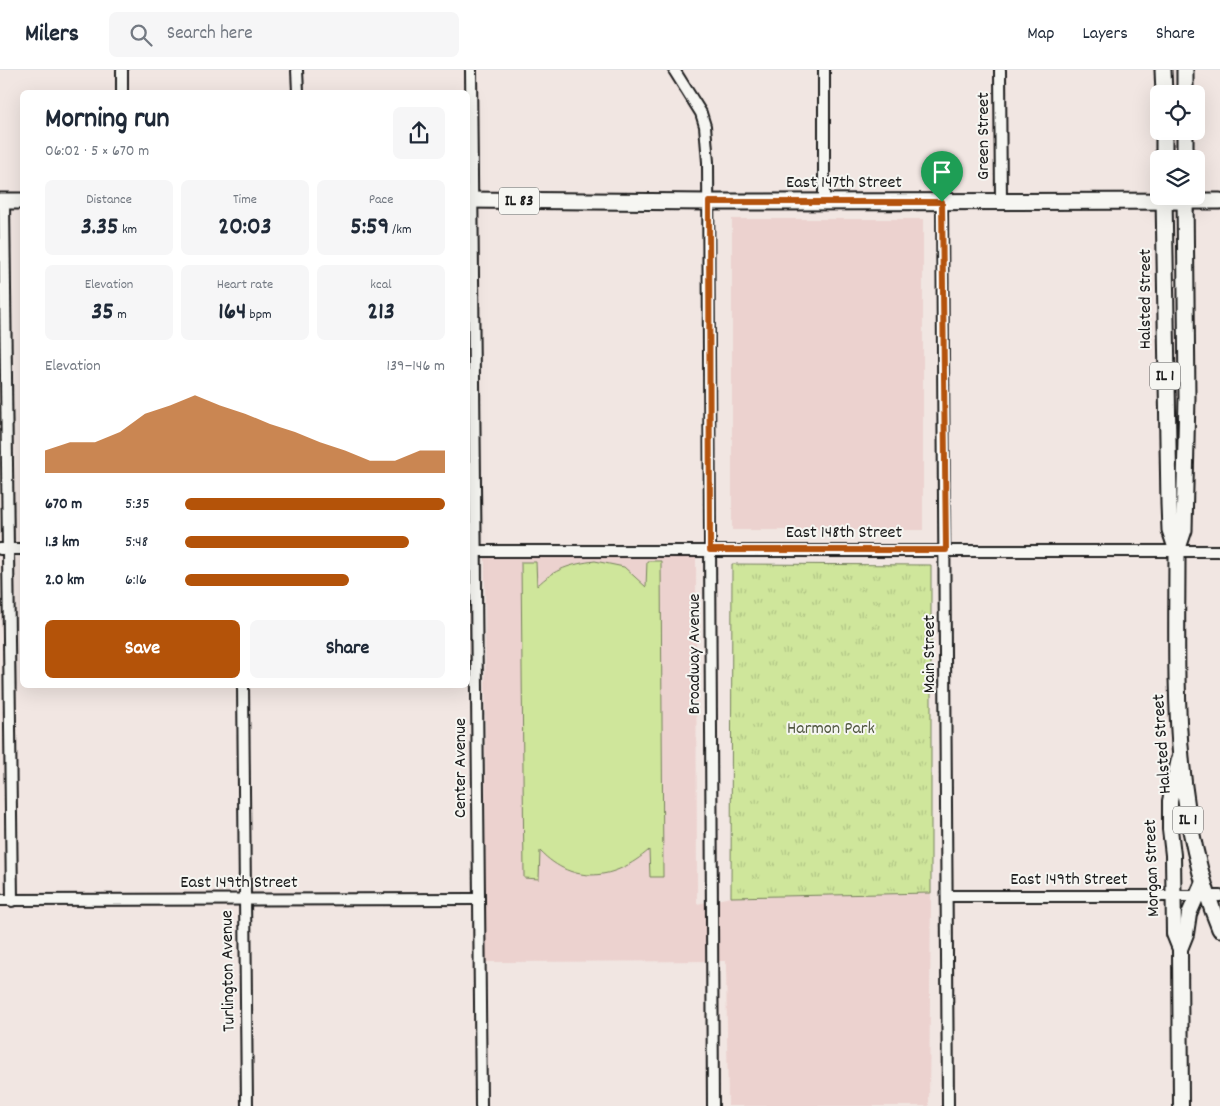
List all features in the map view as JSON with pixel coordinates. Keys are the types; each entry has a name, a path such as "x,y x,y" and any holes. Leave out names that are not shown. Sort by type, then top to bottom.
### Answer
{"main road":[{"path":"1163,70 1164,85"},
{"path":"1185,70 1185,85"},
{"name":"East 147th Street","path":"470,200 1001,202 1150,198"},
{"name":"East 147th Street","path":"1205,200 1220,201"},
{"path":"2,201 20,201"},
{"name":"Halsted Street","path":"1164,205 1168,504 1170,530 1178,551"},
{"name":"Halsted Street","path":"1185,205 1187,398 1185,513 1184,530 1178,551 1180,757 1186,812 1207,892 1220,929"}],"street":[{"path":"122,70 122,90"},
{"path":"298,70 298,90"},
{"name":"Center Avenue","path":"472,70 470,200 472,551 479,899 480,1106"},
{"name":"Broadway Avenue","path":"674,70 701,113 705,126 708,162 713,1106"},
{"path":"824,70 824,202"},
{"name":"Green Street","path":"1000,70 1001,202"},
{"path":"2,201 4,549 12,901"},
{"name":"Main Street","path":"942,202 946,550 948,1106"},
{"path":"4,549 20,550"},
{"name":"East 148th Street","path":"472,551 1220,551"},
{"name":"Turlington Avenue","path":"243,688 247,1106"},
{"name":"Morgan Street","path":"1180,757 1170,801 1174,934 1180,949 1181,1106"},
{"name":"East 149th Street","path":"947,896 1173,896 1207,892"},
{"name":"Morgan Street","path":"1180,949 1186,934 1187,921 1207,892"},
{"name":"East 149th Street","path":"0,900 479,899"}],"shaded area":[{"path":"732,219 923,219 923,530 732,530"},
{"path":"696,555 697,904 731,897 931,893 929,1106 728,1106 726,961 486,962 485,556"}],"green space":[{"path":"595,561 624,567 646,587 647,561 661,561 663,877 650,877 649,850 622,868 609,873 594,875 580,874 567,870 553,862 540,851 539,879 524,878 521,562 536,562 537,586 556,571"},
{"name":"Harmon Park","path":"732,564 931,565 931,893 731,897"}],"route":[{"path":"709,202 942,202 946,550 710,550 709,202"}]}
